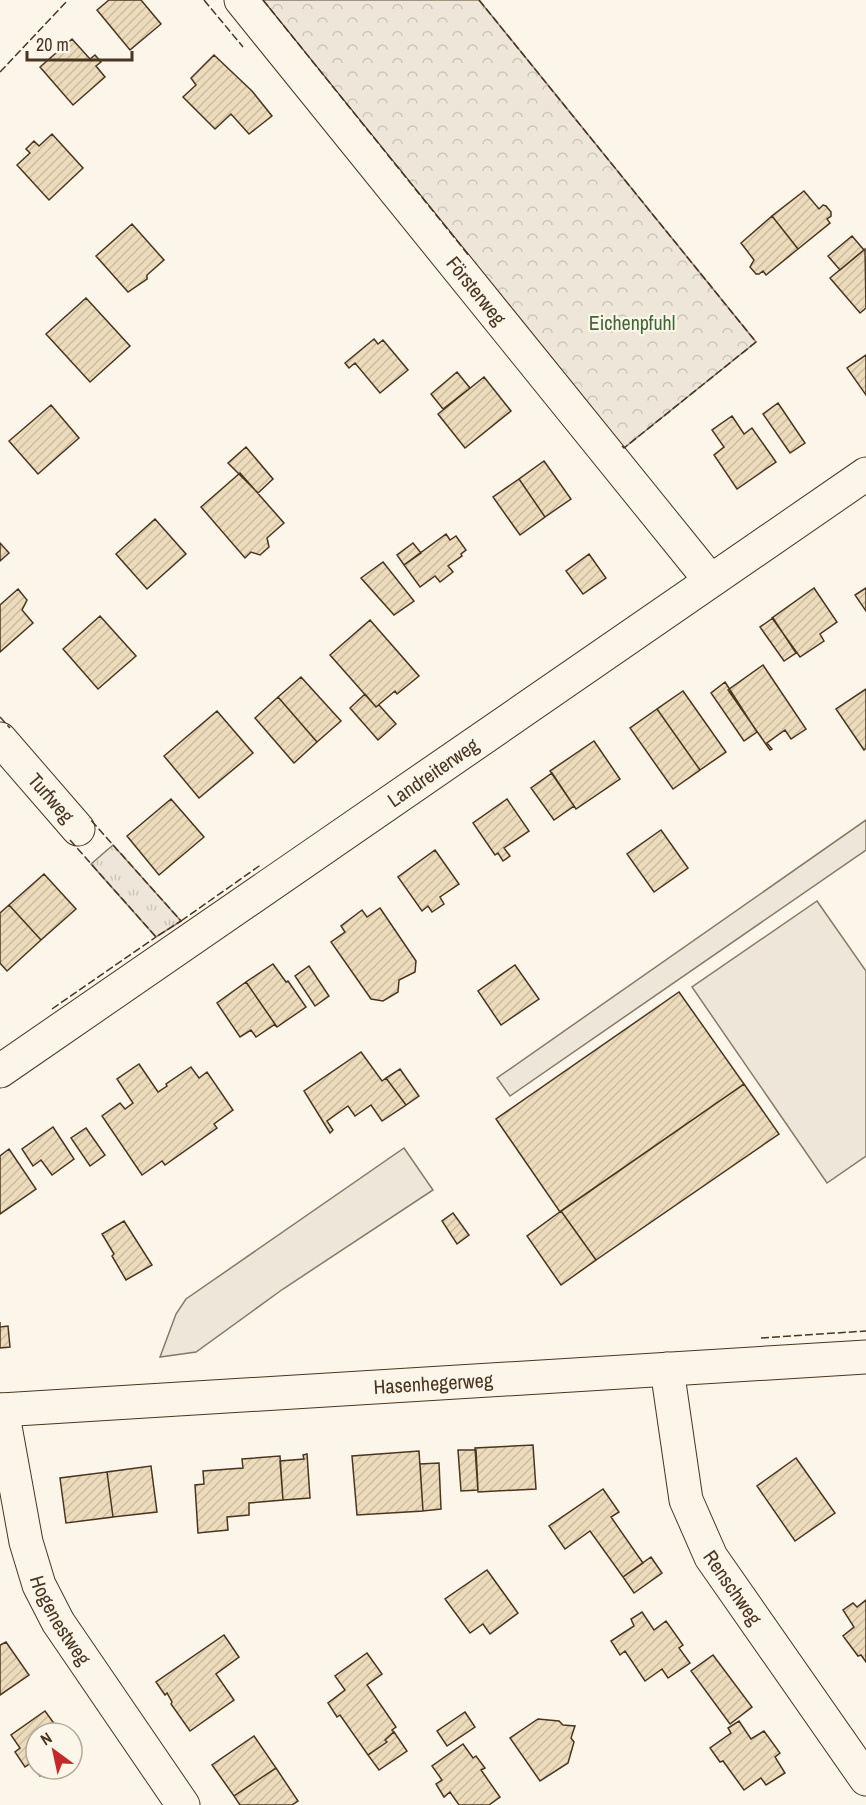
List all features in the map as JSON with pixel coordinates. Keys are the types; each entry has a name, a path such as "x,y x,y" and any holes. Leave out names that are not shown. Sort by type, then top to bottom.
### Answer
{"street":[{"name":"Försterweg","path":"240,0 710,580"},
{"name":"Landreiterweg","path":"0,1071 866,474"},
{"name":"Turfweg","path":"0,739 78,829"},
{"name":"Hasenhegerweg","path":"1,1410 866,1357"},
{"name":"Renschweg","path":"667,1369 686,1500 711,1557 866,1779"},
{"name":"Hogenestweg","path":"1,1410 26,1542 39,1585 58,1622 183,1805"}],"green space":[{"name":"Eichenpfuhl","path":"263,0 479,0 756,342 624,448"},
{"path":"866,820 866,850 510,1096 497,1078"},
{"path":"113,845 181,921 156,937 91,864"},
{"path":"817,901 866,971 866,1156 827,1183 692,987"}],"shaded area":[{"path":"404,1148 433,1190 283,1289 196,1352 160,1357 176,1314 186,1299"}],"building":[{"path":"109,0 141,0 161,24 130,50 97,10"},
{"path":"72,39 90,59 95,55 101,62 96,66 105,77 73,105 40,67"},
{"path":"214,55 252,91 272,116 249,134 231,114 215,129 183,97 196,85 191,78"},
{"path":"52,134 83,168 49,200 17,165 30,153 26,149 34,141 39,146"},
{"path":"804,191 819,209 823,205 826,206 831,216 827,219 830,223 798,249 772,216"},
{"path":"772,216 798,249 766,275 763,271 756,274 750,267 754,260 741,243"},
{"path":"132,224 164,260 147,275 147,279 128,292 96,256"},
{"path":"852,236 864,250 840,270 828,256"},
{"path":"865,249 866,308 860,313 830,278"},
{"path":"86,298 130,346 90,382 46,334"},
{"path":"374,339 378,344 383,340 408,370 380,393 355,363 349,368 345,363"},
{"path":"866,355 866,395 847,368"},
{"path":"457,372 470,388 443,409 431,394"},
{"path":"484,377 511,411 465,448 438,414"},
{"path":"778,403 805,443 790,453 763,414"},
{"path":"51,405 79,438 38,474 9,441"},
{"path":"732,416 744,434 752,428 776,462 737,489 714,455 724,447 712,430"},
{"path":"246,447 273,479 258,493 228,463"},
{"path":"544,461 571,499 545,517 519,479"},
{"path":"240,473 284,523 267,538 269,547 260,555 251,552 245,558 201,507"},
{"path":"519,479 545,517 520,535 493,497"},
{"path":"155,519 186,554 147,589 116,554"},
{"path":"446,534 450,540 456,536 466,550 461,554 462,556 448,566 453,572 440,582 435,576 420,587 404,565"},
{"path":"0,543 9,553 0,561"},
{"path":"413,543 421,553 404,565 397,555"},
{"path":"589,554 606,578 583,594 566,571"},
{"path":"383,562 414,601 394,615 361,578"},
{"path":"814,588 837,622 820,634 824,641 800,657 772,618"},
{"path":"866,588 866,611 855,595"},
{"path":"18,589 27,600 22,610 33,623 0,652 0,605"},
{"path":"100,616 136,656 98,689 63,649"},
{"path":"773,618 796,653 784,661 760,627"},
{"path":"370,620 419,676 397,694 395,691 376,707 330,655"},
{"path":"763,665 806,729 791,739 785,730 767,743 772,749 770,750 728,690"},
{"path":"301,677 341,721 317,742 278,697"},
{"path":"725,682 757,732 744,741 711,693"},
{"path":"866,689 866,748 864,750 836,709"},
{"path":"683,691 726,752 700,770 657,709"},
{"path":"365,694 376,707 379,705 396,724 378,740 350,708"},
{"path":"278,697 317,742 294,763 255,718"},
{"path":"657,709 700,770 673,789 630,728"},
{"path":"217,711 253,753 199,798 164,756"},
{"path":"594,741 620,779 576,809 550,771"},
{"path":"552,773 574,806 554,820 531,788"},
{"path":"171,799 204,837 159,875 127,836"},
{"path":"507,799 529,831 504,848 510,856 503,861 498,853 495,855 473,823"},
{"path":"661,830 688,868 654,892 627,854"},
{"path":"435,850 459,884 440,897 444,904 432,912 428,906 422,911 398,877"},
{"path":"44,874 76,909 41,940 9,905"},
{"path":"9,905 41,940 7,971 0,963 0,913"},
{"path":"380,908 416,961 415,972 399,980 398,992 383,1001 371,999 331,942 345,932 341,926 362,910 367,917"},
{"path":"273,964 306,1007 277,1027 246,982"},
{"path":"515,965 539,999 501,1025 478,991"},
{"path":"309,966 329,996 315,1006 295,976"},
{"path":"246,982 277,1027 274,1025 256,1037 251,1030 240,1037 217,1003"},
{"path":"679,992 744,1084 560,1212 496,1119"},
{"path":"361,1052 382,1081 386,1078 406,1105 382,1121 371,1105 355,1116 348,1106 327,1121 333,1130 330,1133 304,1091"},
{"path":"139,1064 158,1092 191,1067 199,1078 207,1072 233,1110 214,1124 217,1128 165,1165 162,1161 142,1175 102,1116 120,1103 125,1109 133,1103 117,1079"},
{"path":"400,1069 419,1096 406,1105 386,1078"},
{"path":"744,1084 779,1134 596,1260 561,1211"},
{"path":"53,1127 74,1159 52,1175 41,1160 33,1166 22,1149"},
{"path":"86,1128 105,1155 90,1166 71,1138"},
{"path":"9,1149 36,1189 0,1214 0,1156"},
{"path":"561,1211 596,1260 561,1285 527,1236"},
{"path":"453,1213 469,1235 457,1244 442,1221"},
{"path":"124,1221 152,1265 126,1280 102,1234"},
{"path":"8,1326 10,1347 0,1348 0,1327"},
{"path":"533,1445 536,1489 478,1492 475,1448"},
{"path":"458,1450 476,1450 478,1490 461,1491"},
{"path":"419,1451 423,1511 357,1515 352,1456"},
{"path":"307,1454 310,1498 283,1500 280,1461 304,1459 303,1455"},
{"path":"280,1456 283,1500 249,1503 249,1515 227,1517 228,1530 198,1533 195,1485 204,1484 203,1471 243,1468 242,1459"},
{"path":"796,1458 835,1513 795,1541 757,1486"},
{"path":"439,1463 441,1509 423,1511 420,1464"},
{"path":"151,1466 157,1512 113,1517 107,1472"},
{"path":"107,1472 113,1517 66,1523 60,1478"},
{"path":"603,1489 619,1512 611,1517 643,1563 623,1577 590,1531 565,1549 549,1526"},
{"path":"651,1557 662,1573 634,1593 623,1577"},
{"path":"487,1570 518,1613 490,1634 483,1624 470,1633 445,1599"},
{"path":"866,1600 866,1662 861,1655 858,1656 843,1636 854,1627 843,1610 853,1603 857,1607"},
{"path":"642,1612 654,1630 666,1621 683,1645 679,1648 690,1663 668,1678 662,1669 645,1681 625,1651 620,1655 611,1641 634,1626 631,1619"},
{"path":"224,1635 239,1657 216,1674 234,1700 190,1731 171,1704 167,1693 165,1695 156,1682"},
{"path":"6,1642 29,1675 0,1695 0,1645"},
{"path":"367,1653 382,1674 367,1685 396,1727 385,1740 387,1742 368,1755 340,1715 337,1717 328,1703 345,1690 335,1676"},
{"path":"713,1655 752,1707 730,1724 691,1671"},
{"path":"45,1711 52,1721 31,1721"},
{"path":"465,1712 475,1727 447,1746 437,1731"},
{"path":"538,1719 559,1721 563,1725 575,1726 571,1738 574,1742 568,1763 540,1781 510,1738"},
{"path":"739,1721 751,1739 764,1731 780,1753 775,1757 785,1773 766,1785 761,1778 744,1790 723,1761 720,1762 710,1748 731,1733 728,1728"},
{"path":"24,1726 24,1766 15,1752 20,1748 11,1735"},
{"path":"394,1732 407,1751 379,1770 368,1755 387,1742 385,1740"},
{"path":"254,1736 276,1768 234,1796 212,1765"},
{"path":"463,1744 473,1758 476,1756 485,1768 481,1770 500,1797 489,1805 459,1805 450,1792 444,1797 436,1784 442,1780 432,1766"},
{"path":"276,1768 298,1801 292,1805 240,1805 234,1796"}],"fence":[{"path":"0,72 68,0"},
{"path":"204,0 243,47"},
{"path":"263,0 470,257"},
{"path":"479,0 756,342 624,448 622,446"},
{"path":"0,717 10,728"},
{"path":"70,840 156,937 181,921 89,818"},
{"path":"181,921 262,864"},
{"path":"52,1009 156,937"},
{"path":"761,1338 866,1331"}]}
